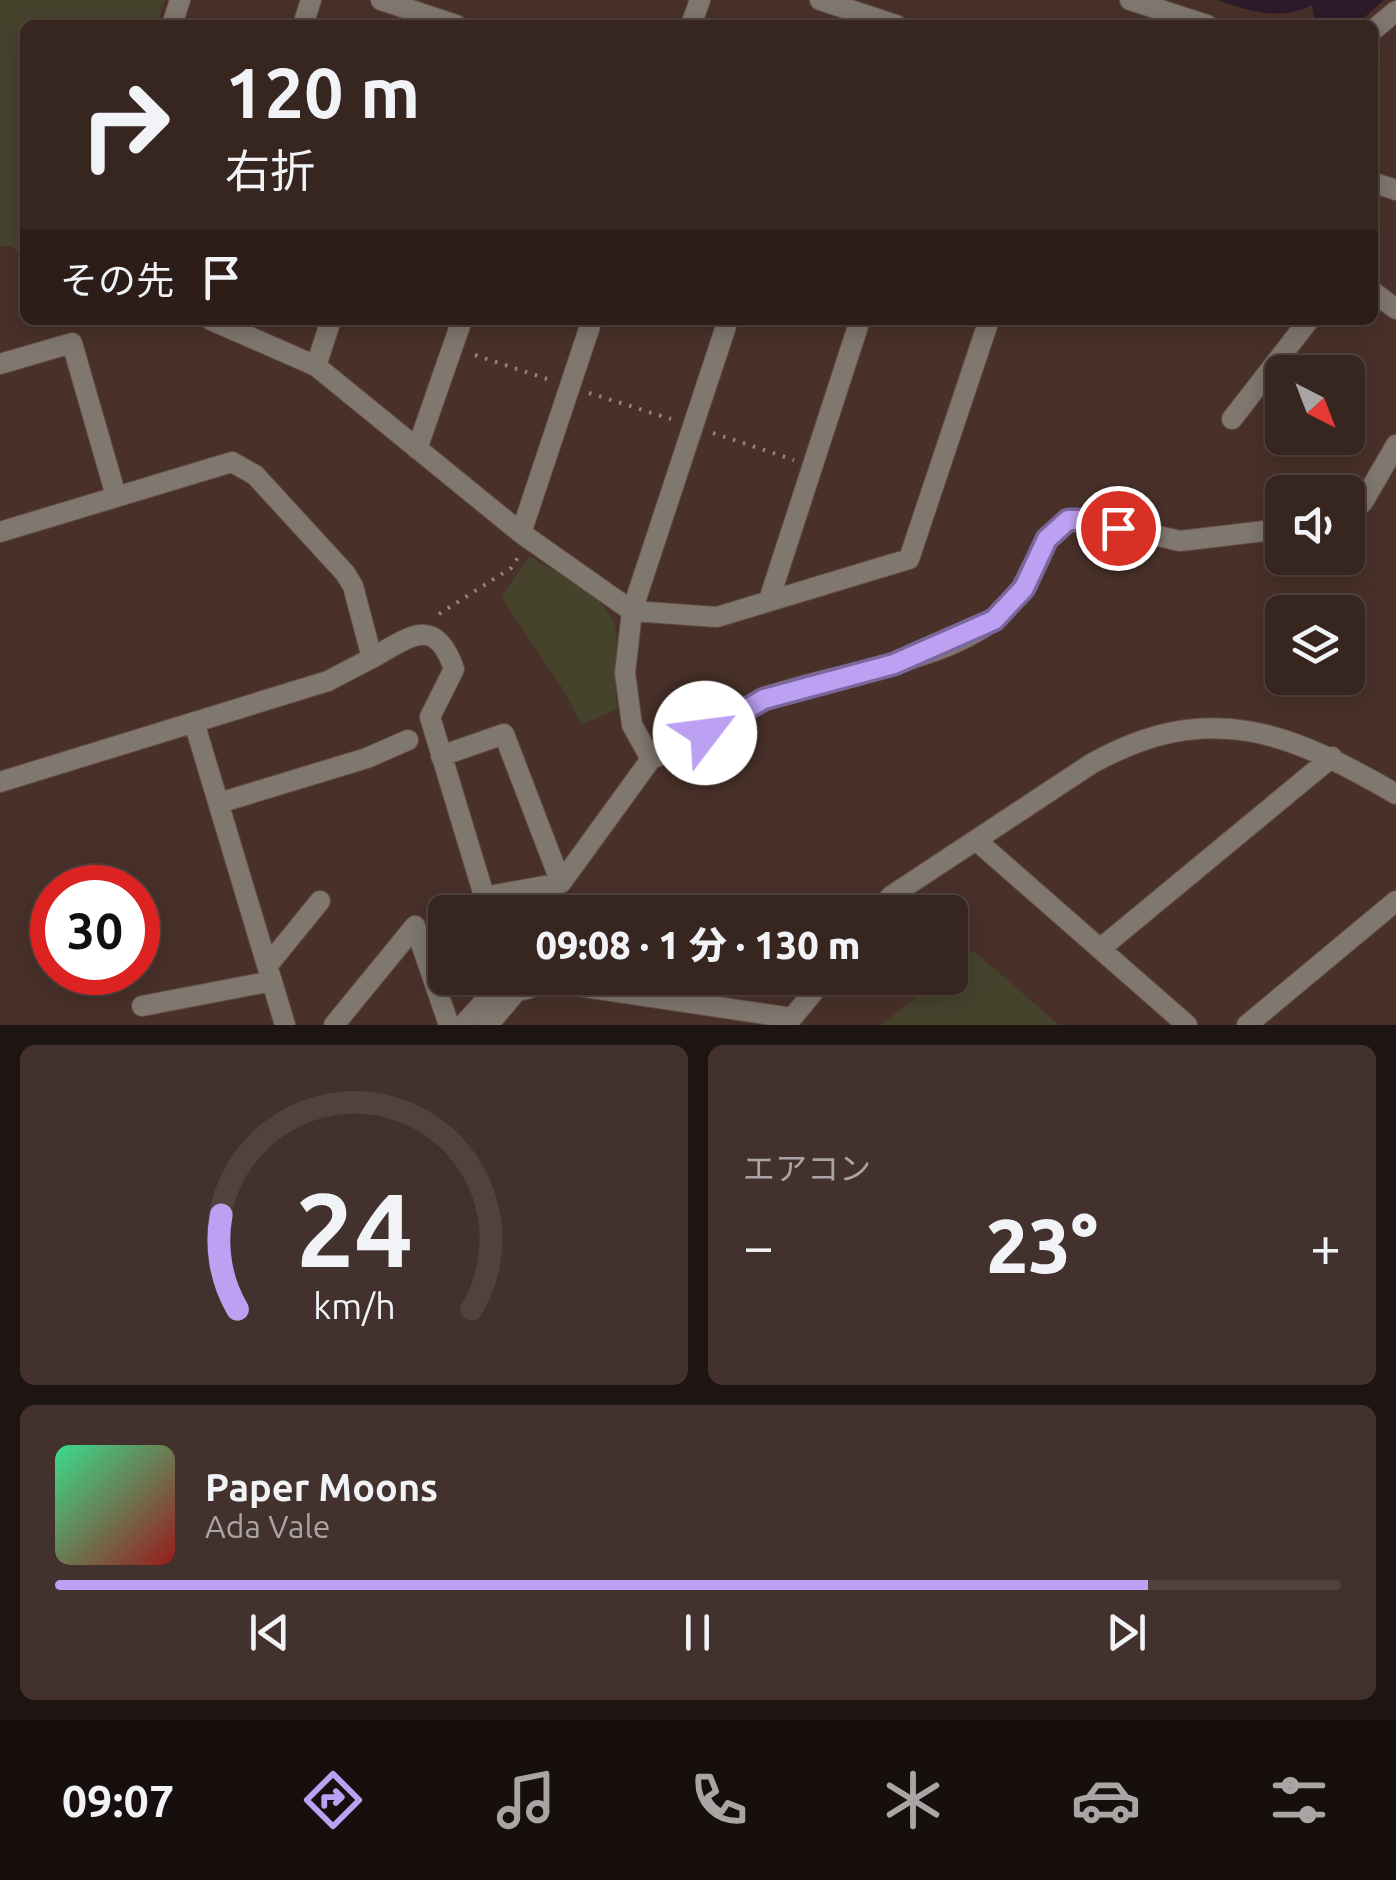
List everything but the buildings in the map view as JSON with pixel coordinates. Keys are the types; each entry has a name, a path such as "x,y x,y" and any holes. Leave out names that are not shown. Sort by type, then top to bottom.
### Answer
{"street":[{"path":"381,0 428,20"},
{"path":"820,0 881,20"},
{"path":"1130,0 1192,20"},
{"path":"222,325 316,366 526,536 632,611 717,617 910,560 987,325"},
{"path":"316,366 330,325"},
{"path":"417,449 460,325"},
{"path":"526,536 590,325"},
{"path":"651,759 632,725 625,674 632,611 726,325"},
{"path":"769,600 858,325"},
{"path":"1232,420 1305,325"},
{"path":"0,364 72,343 116,496"},
{"path":"1365,500 1396,445"},
{"path":"0,532 219,464 244,467 345,573 353,586 372,658"},
{"path":"522,895 561,884 651,759 676,750 764,699 894,664 994,620 1024,588 1047,539 1068,520 1090,520 1180,542 1265,531"},
{"path":"0,782 328,681 412,636 430,633 438,638 454,669 430,717 483,895"},
{"path":"194,722 285,1025"},
{"path":"893,895 1092,764 1123,746 1172,732 1252,730 1294,740 1396,794"},
{"path":"441,756 504,734 561,884"},
{"path":"219,803 367,758 408,740"},
{"path":"1101,948 1332,757"},
{"path":"977,841 1187,1025"},
{"path":"142,1006 270,973 320,901"},
{"path":"1246,1025 1396,901"},
{"path":"334,1025 414,926 449,1025"},
{"path":"463,1025 490,995"},
{"path":"488,1025 507,995"},
{"path":"638,995 792,1018 811,995"}],"path":[{"path":"452,348 813,466"},
{"path":"412,636 511,568 526,536"}],"shaded area":[{"path":"0,0 165,0 159,20 20,20 20,253 10,246 0,246"},
{"path":"1217,0 1384,0 1362,20 1314,20 1312,5 1288,13 1253,11"},
{"path":"530,556 594,597 605,608 616,631 617,709 581,725 567,695 501,597"},
{"path":"973,950 1059,1025 881,1025 919,995 968,995 968,954"}],"route":[{"path":"705,733 764,699 894,664 994,620 1024,588 1047,539 1068,520 1090,520 1118,528"}]}
